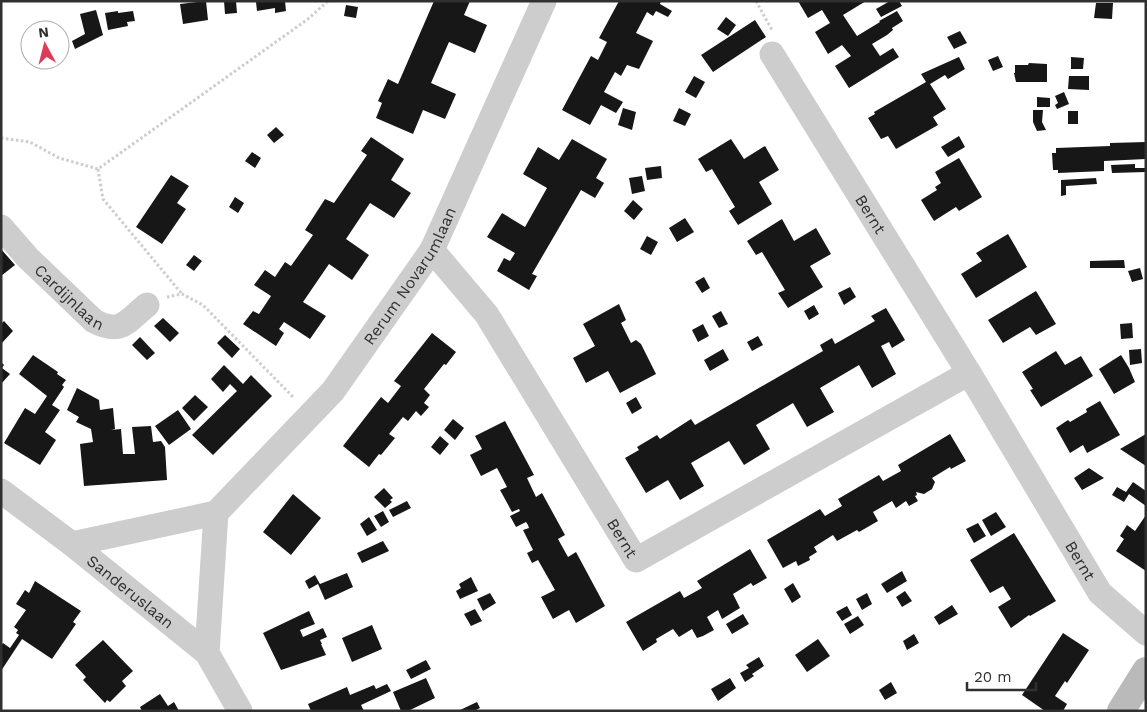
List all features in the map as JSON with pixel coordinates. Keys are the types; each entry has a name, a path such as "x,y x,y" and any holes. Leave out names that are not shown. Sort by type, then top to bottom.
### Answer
{"main road":[{"path":"1121,711 1146,671"}],"street":[{"name":"Rerum Novarumlaan","path":"216,513 333,391 432,250 544,1"},
{"name":"Bernt","path":"772,54 969,373 1100,593 1146,633"},
{"name":"Cardijnlaan","path":"1,227 28,258 94,321 106,327 120,327 147,305"},
{"name":"Bernt","path":"432,250 487,315 636,560 969,373"},
{"name":"Sanderuslaan","path":"1,491 72,544 207,653 240,711"},
{"path":"72,544 216,513 207,653"}],"path":[{"path":"98,169 308,19 328,1"},
{"path":"756,1 777,39 772,54"},
{"path":"1,138 30,142 60,158 98,169"},
{"path":"98,169 102,199 182,294 203,305 310,414"},
{"path":"147,305 161,298 182,294"}],"building":[{"path":"206,1 208,20 183,24 180,4"},
{"path":"224,1 236,1 237,13 225,14"},
{"path":"285,1 286,11 275,13 275,8 257,11 256,2"},
{"path":"434,1 470,1 464,15 487,25 475,53 449,42 431,83 456,94 445,119 423,110 413,134 376,118 382,103 378,101 388,79 398,84"},
{"path":"619,1 661,1 660,4 672,11 668,17 656,11 653,16 647,12 636,33 653,41 639,69 627,65 621,76 615,72 604,92 623,102 616,113 601,105 590,125 562,110 591,56 598,60 607,42 599,38"},
{"path":"798,1 866,1 843,15 857,36 897,11 903,21 892,28 893,30 887,35 872,44 880,56 893,48 899,57 849,88 835,66 851,56 842,45 828,54 815,32 830,23 822,10 808,18"},
{"path":"890,1 899,1 902,6 881,17 876,9"},
{"path":"1096,3 1113,3 1112,19 1094,18"},
{"path":"346,5 358,7 356,18 344,16"},
{"path":"96,10 103,35 75,49 72,41 85,34 80,14"},
{"path":"118,11 118,13 133,11 135,21 127,22 128,26 108,30 105,13"},
{"path":"726,17 736,25 728,36 717,29"},
{"path":"755,20 766,37 713,72 701,55"},
{"path":"960,31 967,43 954,49 947,37"},
{"path":"998,56 1003,67 993,71 988,60"},
{"path":"959,57 965,69 948,79 945,75 930,84 946,109 933,117 938,125 896,149 888,136 881,139 868,118 875,114 874,112 926,82 921,74"},
{"path":"1071,57 1084,58 1083,69 1071,69"},
{"path":"1029,63 1047,64 1047,82 1016,82 1015,65 1028,65"},
{"path":"694,76 705,82 696,98 685,92"},
{"path":"1069,76 1089,76 1089,90 1068,89"},
{"path":"1064,92 1069,104 1057,109 1055,105 1058,103 1055,96"},
{"path":"1037,97 1050,98 1050,107 1037,107"},
{"path":"623,108 636,112 632,130 618,125"},
{"path":"679,108 691,114 685,126 673,121"},
{"path":"1033,110 1043,110 1042,122 1046,130 1037,131 1033,122"},
{"path":"1068,111 1078,111 1078,124 1068,124"},
{"path":"276,127 284,135 274,143 267,135"},
{"path":"959,136 965,147 948,157 941,147"},
{"path":"371,137 404,159 391,180 411,193 394,218 370,203 346,239 369,255 352,280 329,264 303,302 326,316 310,339 284,322 279,329 284,333 276,346 243,324 253,311 259,314 271,296 254,285 265,270 275,277 285,262 291,266 313,235 305,230 325,199 334,203 367,155 361,151"},
{"path":"572,139 607,159 596,178 604,183 595,198 581,190 532,274 537,276 529,290 497,271 504,258 510,261 515,253 487,237 502,213 525,227 547,188 523,174 538,147 559,160"},
{"path":"731,139 744,159 765,146 779,170 759,182 772,204 738,225 729,211 735,207 712,169 706,172 698,159"},
{"path":"1146,142 1146,159 1104,161 1104,171 1058,173 1058,170 1053,170 1052,153 1056,153 1056,148 1110,146 1110,143"},
{"path":"252,152 261,158 255,168 245,161"},
{"path":"959,158 982,197 959,211 956,207 934,221 921,200 937,190 935,187 941,183 935,172"},
{"path":"1135,164 1135,168 1146,168 1146,172 1112,173 1111,165"},
{"path":"661,166 662,178 647,180 645,168"},
{"path":"171,175 189,186 177,203 186,209 162,244 136,227"},
{"path":"642,176 645,191 632,194 629,178"},
{"path":"1096,178 1097,184 1066,186 1066,195 1061,196 1061,180"},
{"path":"235,197 244,203 238,213 229,207"},
{"path":"633,200 643,209 634,220 624,211"},
{"path":"685,218 694,232 677,242 669,228"},
{"path":"782,219 794,241 816,228 831,254 810,266 823,287 788,308 778,293 785,290 762,252 756,255 747,241"},
{"path":"1008,234 1027,267 976,298 961,274 982,261 976,253"},
{"path":"647,236 658,242 651,255 640,249"},
{"path":"1,249 15,265 1,276"},
{"path":"194,255 202,261 194,271 186,265"},
{"path":"1124,260 1125,268 1090,268 1090,261"},
{"path":"1140,268 1143,279 1132,282 1128,271"},
{"path":"704,277 710,288 702,293 695,282"},
{"path":"850,287 856,297 844,305 838,293"},
{"path":"1036,291 1056,324 1036,335 1030,327 1003,343 988,320"},
{"path":"619,304 626,320 621,323 631,343 636,340 641,344 656,374 620,393 608,371 586,383 573,358 595,346 583,324"},
{"path":"814,305 819,314 809,320 804,311"},
{"path":"886,308 905,340 892,348 889,342 881,346 896,374 872,388 859,365 820,388 834,412 807,427 793,403 756,425 770,449 744,465 729,441 691,463 704,486 680,500 668,480 646,493 625,458 639,450 637,447 657,435 660,439 691,419 695,425 823,351 820,345 832,338 835,344 875,321 871,316"},
{"path":"721,311 728,324 719,328 712,316"},
{"path":"163,318 179,333 170,342 154,326"},
{"path":"4,321 13,331 1,344 1,324"},
{"path":"1132,323 1133,338 1121,339 1120,324"},
{"path":"703,324 709,336 698,342 692,330"},
{"path":"432,333 456,352 424,389 430,395 424,403 429,407 421,416 416,411 408,421 403,417 389,434 395,438 369,467 343,446 381,397 388,403 401,386 394,381"},
{"path":"225,335 240,349 232,358 217,343"},
{"path":"758,336 763,345 752,351 747,342"},
{"path":"140,337 155,353 147,360 132,345"},
{"path":"723,349 729,360 710,371 704,360"},
{"path":"1141,349 1142,363 1130,365 1129,350"},
{"path":"1056,351 1065,365 1081,356 1093,376 1041,407 1030,390 1033,389 1022,372"},
{"path":"33,355 58,372 57,374 66,380 62,385 64,387 52,405 60,410 45,432 56,440 40,465 4,443 25,408 35,414 47,396 19,374"},
{"path":"1121,355 1135,382 1114,394 1099,369"},
{"path":"1,362 4,365 2,368 10,374 1,384"},
{"path":"224,365 243,384 251,375 272,396 213,455 192,435 237,391 230,384 223,392 211,379"},
{"path":"77,388 99,400 100,410 113,408 115,429 111,430 121,429 123,454 135,454 132,427 151,426 153,442 161,441 165,447 167,480 84,486 80,444 93,442 91,429 76,422 79,417 67,410"},
{"path":"195,395 208,407 194,421 182,408"},
{"path":"636,397 642,408 632,414 626,403"},
{"path":"1100,401 1120,435 1087,453 1083,445 1070,453 1056,428 1068,420 1070,422 1087,412 1086,409"},
{"path":"178,410 191,429 169,445 155,426"},
{"path":"453,419 464,428 455,440 444,430"},
{"path":"505,421 534,475 527,478 536,497 542,493 565,535 558,539 568,557 576,552 605,606 576,623 569,610 553,619 541,597 555,590 538,560 532,563 527,553 533,550 523,530 529,528 528,525 526,522 516,527 510,516 520,511 519,509 512,512 500,490 507,487 497,468 481,476 470,455 482,449 475,436"},
{"path":"950,434 966,461 951,469 950,467 932,478 935,482 932,489 924,494 916,492 917,495 915,496 918,501 909,506 906,501 896,508 892,501 873,512 878,521 859,532 857,530 837,541 833,535 814,547 817,552 809,557 810,560 798,566 796,561 783,568 767,540 820,509 825,516 842,506 838,499 879,475 883,481 901,471 898,465"},
{"path":"1146,434 1146,466 1120,449"},
{"path":"440,436 449,444 440,455 431,447"},
{"path":"1089,468 1104,478 1082,490 1074,478"},
{"path":"1133,482 1146,491 1146,506 1129,494 1124,502 1112,495 1117,487 1126,492"},
{"path":"384,488 393,498 390,500 392,502 385,508 374,497"},
{"path":"293,494 321,518 291,555 263,532"},
{"path":"407,501 411,508 393,517 389,510"},
{"path":"383,511 389,522 381,527 374,516"},
{"path":"996,512 1006,527 991,536 982,520"},
{"path":"1146,515 1146,571 1116,551 1124,539 1120,536 1127,525 1135,531"},
{"path":"369,517 377,530 367,536 360,524"},
{"path":"978,523 986,536 974,543 966,529"},
{"path":"1014,533 1056,601 1029,615 1011,628 998,607 1011,599 1003,586 990,593 970,560"},
{"path":"383,541 389,551 362,563 357,553"},
{"path":"750,549 767,578 753,586 751,583 733,594 740,608 722,619 718,610 707,617 714,630 703,636 697,638 692,629 679,637 673,629 656,639 657,642 643,651 626,622 680,591 684,598 702,588 697,581"},
{"path":"902,571 907,581 887,593 881,584"},
{"path":"347,573 353,587 325,600 318,584 309,589 305,581 315,575 320,584"},
{"path":"471,577 478,591 460,599 456,591 461,588 459,584"},
{"path":"35,581 81,611 73,622 76,624 52,659 22,639 1,671 1,646 3,643 10,648 19,635 16,633 18,630 14,627 26,610 16,604 25,590 29,593"},
{"path":"793,583 801,597 792,603 784,589"},
{"path":"905,591 912,601 902,607 896,597"},
{"path":"490,593 496,603 483,611 477,599"},
{"path":"867,593 872,604 862,610 856,599"},
{"path":"952,605 958,614 939,625 934,617"},
{"path":"847,606 852,615 842,621 836,612"},
{"path":"475,609 482,621 471,626 464,614"},
{"path":"309,611 315,624 300,630 303,637 323,628 327,637 320,640 326,655 281,670 263,633"},
{"path":"743,614 749,624 732,634 726,624"},
{"path":"858,616 864,625 850,634 844,624"},
{"path":"372,625 382,649 352,662 342,638"},
{"path":"1063,633 1089,650 1067,683 1065,681 1055,696 1067,704 1063,711 1045,711 1022,695"},
{"path":"914,634 919,643 907,650 903,641"},
{"path":"818,639 830,656 807,672 795,655"},
{"path":"103,640 133,671 122,681 126,686 110,702 107,700 105,703 83,680 86,677 75,665"},
{"path":"759,657 764,666 752,674 754,676 745,682 740,673 749,668 746,665"},
{"path":"426,660 431,669 411,679 406,670"},
{"path":"426,678 435,698 408,711 401,711 393,692"},
{"path":"730,678 736,688 718,701 711,689"},
{"path":"891,682 897,693 885,700 879,690"},
{"path":"387,684 391,691 361,705 364,711 311,711 308,704 347,687 350,695 374,685 376,689"},
{"path":"160,694 168,706 174,702 179,711 142,711 140,707"},
{"path":"477,702 480,708 474,711 458,711"}]}
